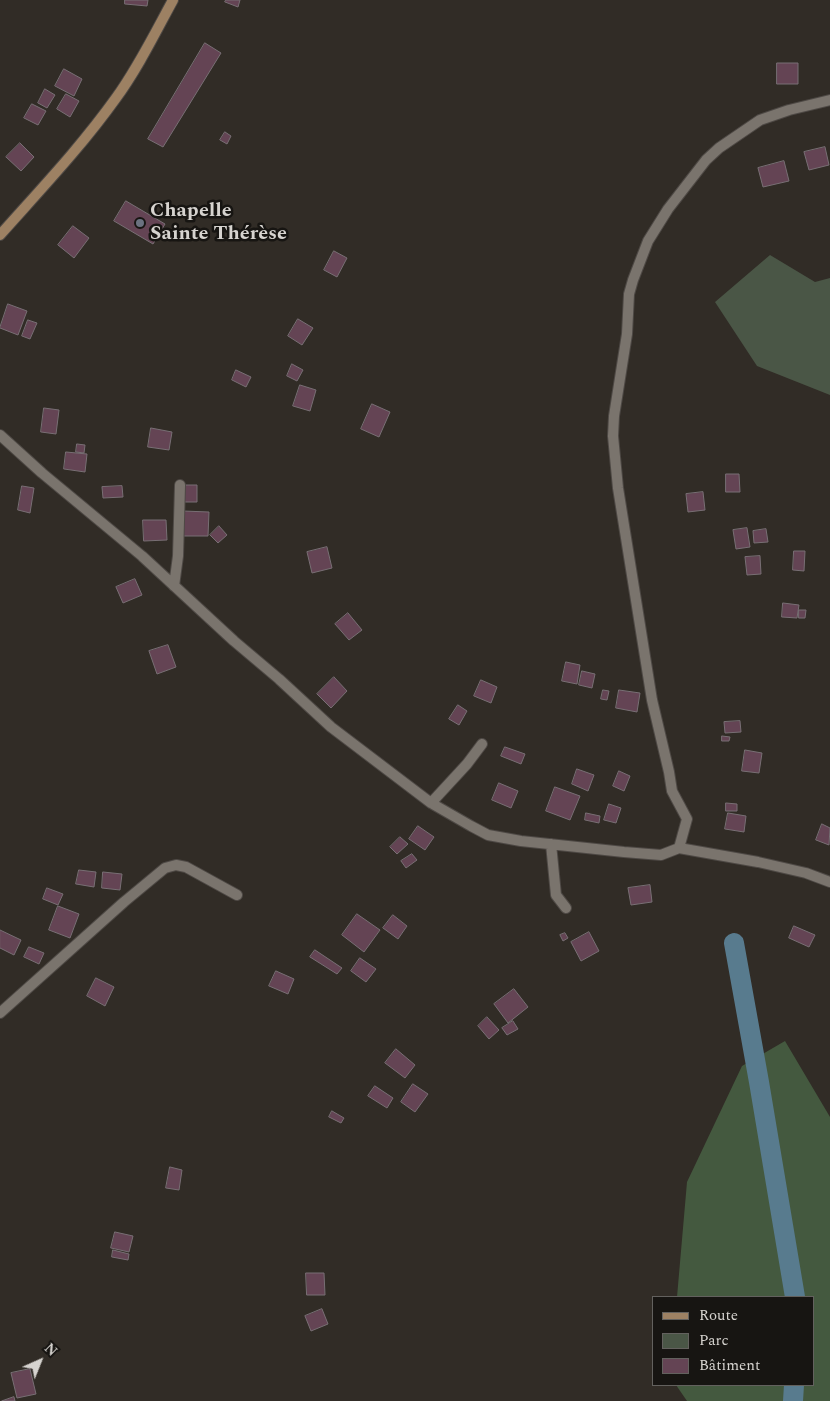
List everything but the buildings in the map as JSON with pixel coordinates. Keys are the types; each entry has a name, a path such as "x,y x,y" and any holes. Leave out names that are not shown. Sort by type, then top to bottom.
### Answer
{"main road":[{"path":"0,234 80,145 116,98 173,0"}],"street":[{"path":"680,848 687,819 672,791 652,700 618,488 614,445 614,416 627,334 629,294 648,241 668,209 706,160 719,148 760,120 830,100"},
{"path":"0,435 42,473 142,556 234,642 331,726 431,803 471,826 488,835 521,841 624,852 661,855 680,848 758,862 806,873 830,882"},
{"path":"174,586 178,556 180,486"},
{"path":"431,803 468,764 482,744"},
{"path":"551,844 556,895 566,908"},
{"path":"0,1013 124,902 166,868 176,865 186,868 237,895"}],"green space":[{"path":"770,255 815,282 830,278 830,395 757,366 715,302"},
{"path":"785,1041 830,1117 830,1401 687,1401 677,1386 815,1386 815,1296 677,1296 687,1182 742,1066"}],"waterway":[{"path":"734,943 795,1296"},
{"path":"793,1401 794,1386"}],"place":[{"name":"Chapelle Sainte Thérèse","path":"140,223"}]}
